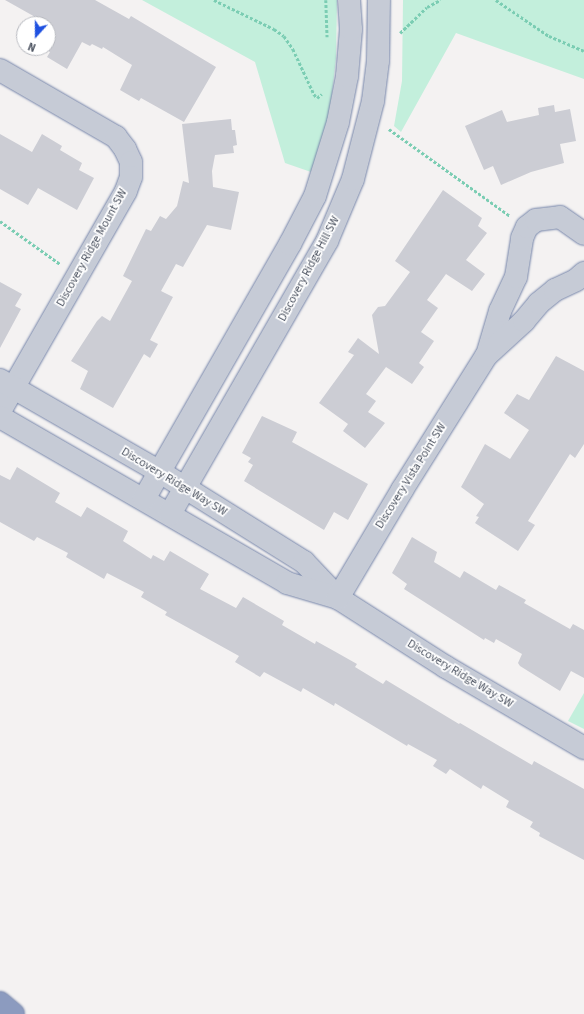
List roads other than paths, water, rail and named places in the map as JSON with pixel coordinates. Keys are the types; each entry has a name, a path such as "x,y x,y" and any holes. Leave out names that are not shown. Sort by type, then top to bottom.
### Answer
{"highway":[{"path":"0,1003 13,1014"}],"street":[{"path":"144,499 290,244 315,196 338,122 346,76 351,29 349,0"},
{"name":"Discovery Ridge Hill SW","path":"170,514 327,241 353,179 373,101 378,61 379,0"},
{"name":"Discovery Ridge Mount SW","path":"0,70 116,138 125,149 131,162 131,177 126,191 7,383 0,411"},
{"name":"Discovery Vista Point SW","path":"338,598 402,490 486,356 500,311 516,277 522,238 527,227 536,220 560,217 584,234"},
{"name":"Discovery Vista Point SW","path":"486,356 524,322 539,303 555,290 576,280 584,273"},
{"name":"Discovery Ridge Way SW","path":"7,383 160,472 304,562 338,598 446,667 584,748"},
{"name":"Discovery Ridge Way SW","path":"0,417 287,583 338,598"}]}
